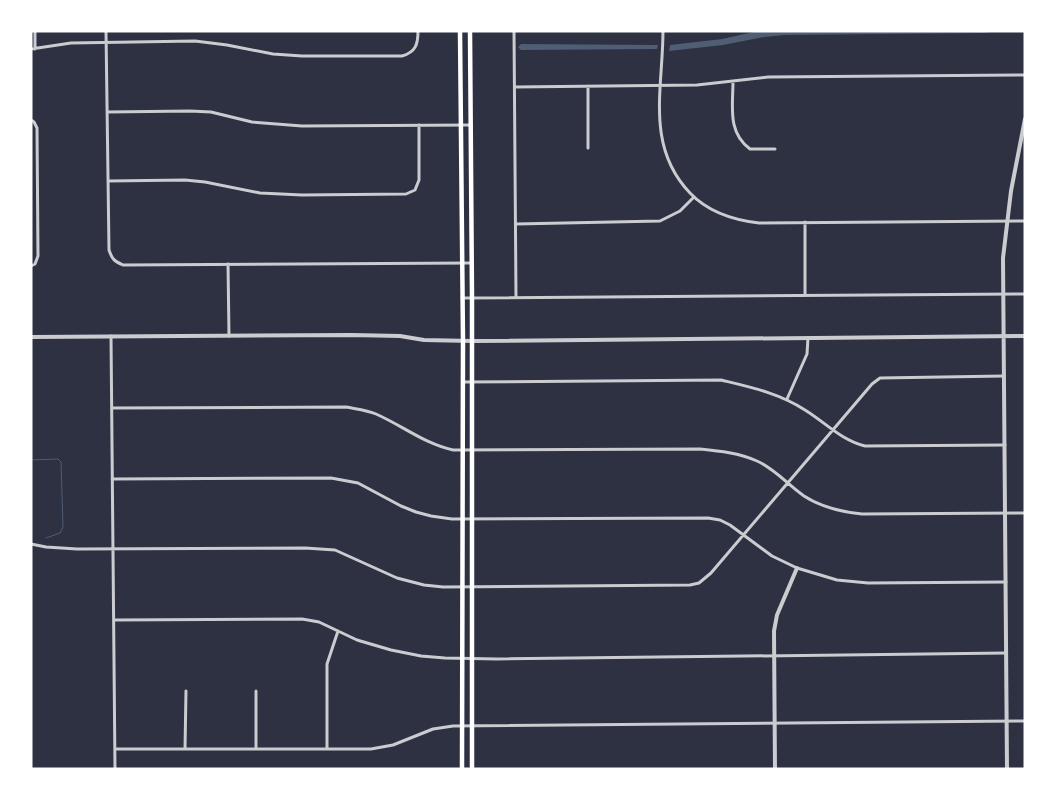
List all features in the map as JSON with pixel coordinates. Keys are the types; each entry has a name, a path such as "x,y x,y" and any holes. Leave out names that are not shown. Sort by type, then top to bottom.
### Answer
{"main road":[{"path":"460,31 463,341 462,769"},
{"path":"470,31 472,769"}],"street":[{"path":"35,31 33,49 71,42 195,41 273,54 302,56 402,56 414,50 418,42 418,31"},
{"path":"106,31 109,250 110,255 116,262 123,265 472,263"},
{"path":"514,31 516,297"},
{"path":"664,31 660,85 662,140 665,153 676,177 694,197 708,208 736,220 759,223 1025,221"},
{"path":"514,87 698,85 778,77 1025,75"},
{"path":"733,81 734,122 738,137 750,148 775,149"},
{"path":"588,86 588,148"},
{"path":"107,112 211,112 252,122 302,126 471,125"},
{"path":"1007,769 1003,258 1006,221 1025,119"},
{"path":"31,120 37,128 38,256 33,265"},
{"path":"108,181 185,180 260,193 302,195 412,193 419,180 419,125"},
{"path":"1019,148 1025,148"},
{"path":"515,224 660,221 680,211 694,197"},
{"path":"805,222 805,295"},
{"path":"228,264 229,336"},
{"path":"462,298 1025,294"},
{"path":"110,336 115,769"},
{"path":"31,337 390,336 424,340 472,341 1025,336"},
{"path":"786,399 807,354 808,338"},
{"path":"31,544 77,550 305,548 335,550 397,578 424,585 463,588 690,585 706,579 832,430 872,384 880,378 1004,376"},
{"path":"463,382 721,380 756,388 786,399 804,409 844,439 865,446 1004,445"},
{"path":"112,408 346,406 375,413 440,447 462,450 700,449 725,451 757,461 772,470 804,496 840,512 862,514 1025,513"},
{"path":"112,479 331,478 358,484 401,506 430,516 462,519 708,518 720,520 744,534 772,556 797,568 816,575 848,582 1006,582"},
{"path":"775,769 774,631 777,615 797,568"},
{"path":"114,620 302,619 319,622 358,640 391,650 421,656 463,658 1006,653"},
{"path":"326,748 327,664 338,632"},
{"path":"185,749 186,691"},
{"path":"256,691 256,749"},
{"path":"115,750 383,748 405,742 433,729 462,726 1025,721"}],"water":[{"path":"758,31 996,31 985,33 785,35 669,51 670,45 722,39"},
{"path":"521,44 658,45 657,49 521,50 518,47"}],"waterway":[{"path":"31,460 58,459 61,462 63,527 60,533 46,538"}]}
